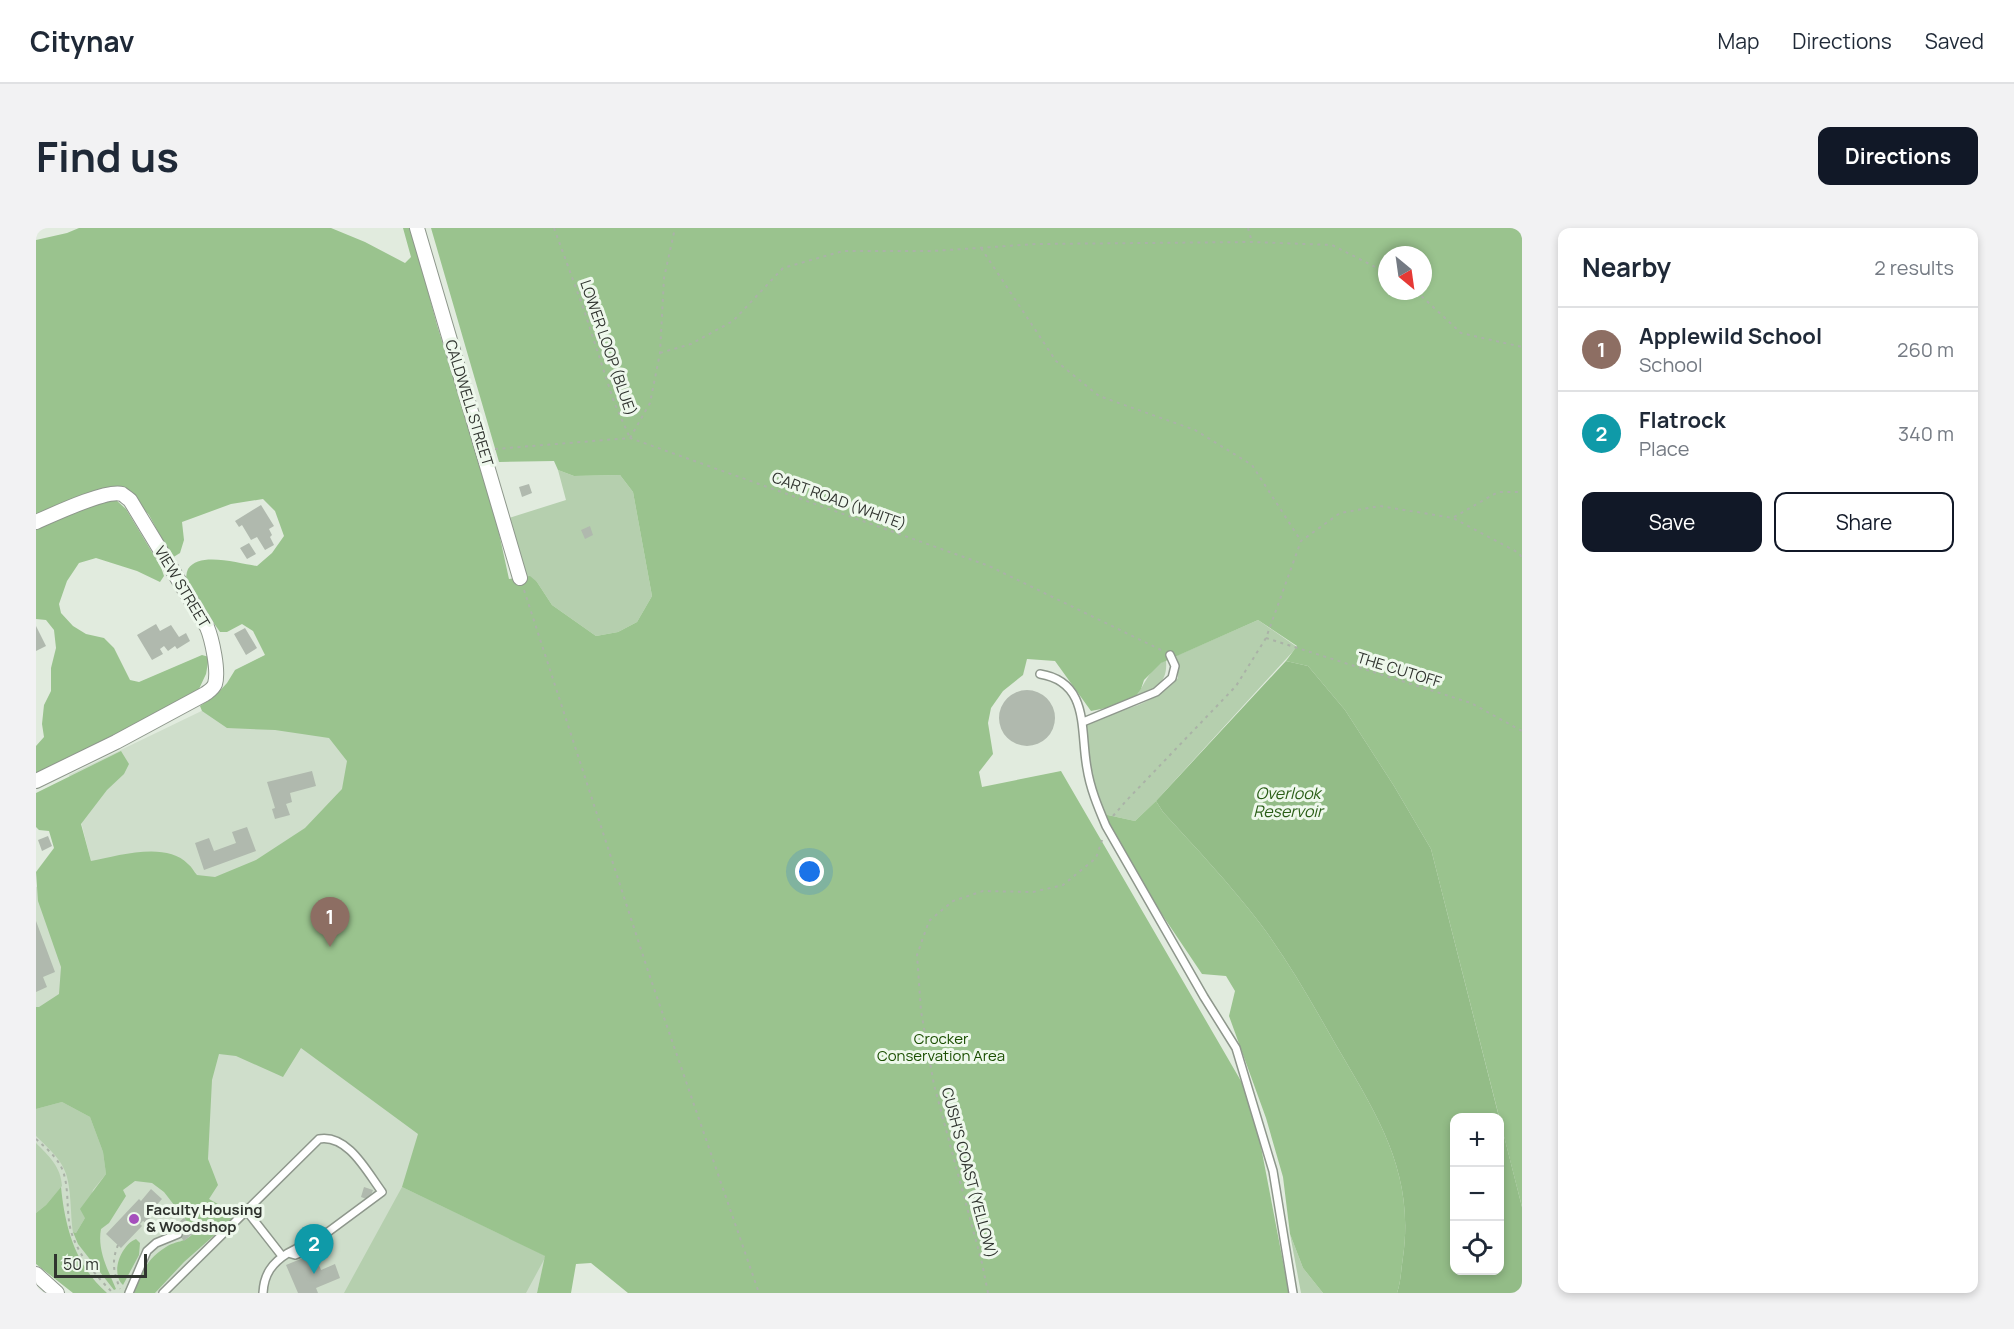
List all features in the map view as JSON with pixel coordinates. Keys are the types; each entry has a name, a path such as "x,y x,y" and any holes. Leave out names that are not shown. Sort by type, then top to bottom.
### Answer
{"street":[{"name":"CALDWELL STREET","path":"417,228 520,578"},
{"name":"VIEW STREET","path":"36,522 89,500 113,494 122,494 130,500 207,627 211,640 215,675 213,688 205,694 116,742 36,781"},
{"path":"36,1274 57,1293"}],"lane":[{"path":"1083,722 1156,692 1172,678 1176,666 1170,655"},
{"path":"1040,674 1055,676 1069,689 1080,708 1087,768 1095,800 1106,826 1236,1048 1273,1171 1293,1293"},
{"path":"163,1293 319,1139 336,1140 355,1156 382,1192 315,1240 285,1254 273,1264 265,1276 263,1293"},
{"path":"246,1210 285,1254 300,1253"},
{"path":"129,1293 147,1251 156,1243 178,1234"},
{"path":"309,1250 315,1240"}],"path":[{"name":"LOWER LOOP (BLUE)","path":"554,228 614,402 630,438"},
{"name":"LOWER LOOP (BLUE)","path":"630,438 650,403 660,353 664,278 675,228"},
{"path":"1248,228 1252,242"},
{"path":"660,353 691,344 733,321 783,268 843,252 933,251 1037,244 1252,242 1332,246 1378,269"},
{"path":"981,248 1056,361 1099,396 1195,429 1252,465 1301,541"},
{"path":"1426,300 1461,333 1522,347"},
{"name":"CART ROAD (WHITE)","path":"483,450 630,438 989,566 1170,655"},
{"path":"1453,518 1498,492 1522,492"},
{"path":"1106,826 1126,801 1236,686 1266,638 1301,541 1340,513 1380,506 1453,518 1519,553 1522,558"},
{"path":"520,578 650,976 759,1293"},
{"name":"THE CUTOFF","path":"1266,638 1471,703 1522,731"},
{"name":"CUSH'S COAST (YELLOW)","path":"988,1293 934,1085 921,1011 917,955 929,921 953,901 983,891 1033,892 1062,885 1096,858 1106,826"},
{"path":"36,1139 56,1158 62,1169 68,1219 77,1248 113,1293"},
{"path":"118,1245 113,1269 122,1293"}],"shaded area":[{"path":"558,470 574,476 620,475 633,492 652,596 637,622 618,632 596,636 552,605 537,582 525,577 509,518 566,500"},
{"path":"1258,620 1297,647 1135,821 1103,814 1089,758 1087,723 1092,719 1138,705 1160,694 1178,678 1176,656"},
{"path":"318,630 648,1008 556,1212 537,1293 78,1293 36,1257 36,887 91,861 69,775 247,689 235,670"},
{"path":"1166,660 1163,680 1155,688 1136,696 1152,671"},
{"path":"62,1102 90,1117 103,1152 106,1174 93,1190 85,1218 76,1233 73,1232 67,1176 55,1155 36,1136 36,1109"},
{"path":"36,1143 57,1167 62,1186 36,1213"},
{"path":"402,1187 546,1256 526,1293 344,1293"},
{"path":"1290,1234 1303,1268 1323,1293 1301,1293"}],"green space":[{"name":"Crocker Conservation Area","path":"79,228 331,228 365,242 405,263 411,257 403,228 411,228 437,325 492,501 509,579 530,576 537,582 552,605 596,636 618,632 637,622 652,596 633,492 620,475 574,476 558,470 554,461 499,462 431,228 1522,228 1522,1207 1504,1136 1504,1113 1498,1113 1431,849 1345,710 1308,666 1286,661 1297,646 1258,620 1161,663 1144,680 1136,696 1106,708 1091,711 1055,661 1027,659 1023,675 1003,691 991,708 988,723 993,754 979,772 982,787 1061,771 1252,1100 1289,1293 628,1293 591,1263 576,1264 571,1293 537,1293 545,1256 402,1187 418,1134 301,1048 283,1077 236,1056 219,1054 212,1080 208,1159 218,1185 209,1199 237,1215 184,1262 155,1293 134,1293 153,1257 166,1247 195,1232 164,1192 152,1183 135,1181 123,1190 126,1196 109,1223 101,1229 102,1252 116,1289 114,1290 78,1244 73,1232 76,1233 85,1218 80,1209 106,1174 103,1152 90,1117 62,1102 36,1109 36,1007 59,994 61,967 38,901 36,872 54,848 49,831 39,830 36,827 36,793 121,751 129,764 124,774 107,790 81,824 91,861 141,852 167,853 179,857 197,875 215,877 256,860 305,828 342,789 347,761 329,738 275,730 227,728 202,711 200,706 215,696 235,670 265,655 253,631 242,624 227,632 220,632 186,583 187,571 194,564 210,560 257,566 272,553 284,536 275,511 263,499 231,504 182,522 184,540 180,553 172,558 149,515 126,488 117,488 36,515 36,240"},
{"path":"116,500 126,509 161,567 164,576 160,582 137,571 96,558 79,563 67,581 59,604 61,613 73,626 86,634 104,638 114,648 130,680 139,682 202,655 209,657 206,674 199,689 167,708 75,756 36,773 36,746 44,737 42,724 44,705 51,691 51,668 56,648 54,630 46,620 36,619 36,527 92,504"},
{"path":"1156,801 1270,936 1309,998 1378,1120 1398,1171 1403,1198 1405,1226 1401,1275 1397,1293 1323,1293 1303,1268 1290,1234 1283,1177 1266,1118 1229,1016 1235,991 1226,976 1202,974 1157,907 1103,814 1135,821"},
{"path":"61,1187 65,1216 79,1258 107,1293 73,1293 36,1264 36,1213"},
{"path":"136,1239 140,1243 139,1255 123,1285 117,1274 117,1267 126,1247"}],"water":[{"name":"Overlook Reservoir","path":"1286,661 1308,666 1345,710 1431,849 1498,1113 1450,1113 1450,1275 1504,1275 1504,1136 1522,1207 1522,1293 1397,1293 1401,1275 1405,1226 1403,1198 1398,1171 1378,1120 1309,998 1270,936 1156,801"}],"building":[{"path":"529,484 532,493 522,497 519,487"},
{"path":"261,505 274,526 269,529 274,545 265,550 257,537 251,540 242,525 239,527 235,521"},
{"path":"590,526 593,535 585,539 581,530"},
{"path":"249,543 256,554 247,559 240,548"},
{"path":"156,624 160,631 171,625 179,637 186,633 190,641 177,649 175,646 168,651 164,646 160,649 163,654 152,660 137,635"},
{"path":"36,626 46,646 36,651"},
{"path":"245,628 257,648 246,655 234,634"},
{"path":"1027,690 1038,692 1047,698 1053,707 1055,718 1053,729 1047,738 1038,744 1027,746 1016,744 1007,738 1001,729 999,718 1001,707 1007,698 1016,692"},
{"path":"312,771 316,786 290,793 292,802 286,804 290,815 275,819 272,809 275,808 267,782"},
{"path":"247,827 256,851 204,870 195,843 209,838 214,851 236,843 232,832"},
{"path":"48,836 52,846 42,851 38,840"},
{"path":"36,921 55,972 43,977 47,987 36,992"},
{"path":"364,1187 373,1190 369,1200 361,1197"},
{"name":"Faculty Housing & Woodshop","path":"151,1189 162,1199 148,1215 150,1218 146,1223 143,1221 140,1224 142,1226 121,1248 106,1234"},
{"path":"184,1218 195,1232 184,1241 172,1227"},
{"path":"308,1245 321,1270 335,1264 340,1278 316,1288 318,1293 298,1293 286,1265 303,1258 299,1249"}],"place":[{"name":"Applewild School","path":"330,947"},
{"name":"Faculty Housing & Woodshop","path":"134,1219"},
{"name":"Flatrock","path":"314,1274"}]}
